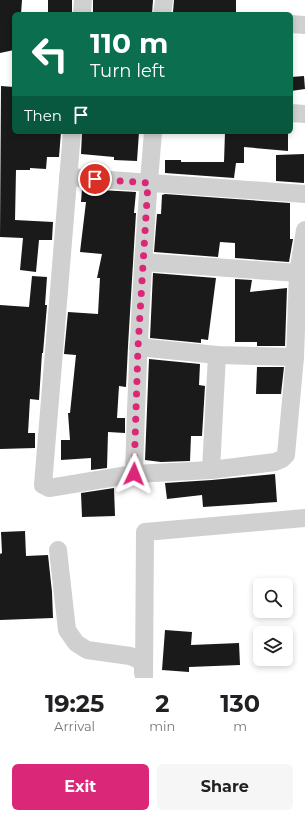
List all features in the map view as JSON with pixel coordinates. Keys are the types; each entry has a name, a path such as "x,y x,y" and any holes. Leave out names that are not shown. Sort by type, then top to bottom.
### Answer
{"street":[{"path":"82,12 83,0"},
{"path":"162,12 164,0"},
{"path":"293,24 305,25"},
{"path":"293,113 305,114"},
{"path":"72,134 43,485 49,488 134,474 211,470 275,462 282,459 286,455 295,357 298,273 305,230"},
{"path":"134,474 138,347 148,183 153,134"},
{"path":"68,177 305,194"},
{"path":"143,262 298,273"},
{"path":"138,347 217,355 295,357"},
{"path":"211,470 217,355"},
{"path":"144,678 145,532 305,518"},
{"path":"58,550 67,630 76,643 88,650 130,656 137,659 143,664 144,678"}],"building":[{"path":"0,0 22,0 21,12 12,12 12,50 0,53"},
{"path":"48,0 72,0 72,12 48,12"},
{"path":"93,0 153,0 152,12 93,12"},
{"path":"174,0 236,0 236,12 173,12"},
{"path":"304,76 305,89 293,91 293,77"},
{"path":"1,86 12,87 12,134 61,134 59,157 47,157 46,169 30,168 30,170 16,170 15,220 53,222 52,240 39,240 36,272 20,270 23,238 0,237"},
{"path":"82,134 139,134 137,161 114,160 114,157 81,154"},
{"path":"225,134 288,134 288,151 244,147 244,163 236,163 234,178 165,173 165,160 181,160 181,162 224,162"},
{"path":"304,154 304,183 276,181 276,155"},
{"path":"82,189 136,192 126,387 119,386 117,418 125,418 125,433 108,432 107,468 91,470 91,458 61,460 61,440 70,440 68,413 70,413 76,355 64,354 68,312 98,314 100,278 97,278 102,254 80,252 86,202 81,202"},
{"path":"162,195 290,203 290,239 293,239 289,262 235,258 235,243 220,242 218,257 154,252 157,214 161,214"},
{"path":"153,273 216,278 208,340 201,339 201,343 150,338"},
{"path":"32,276 47,277 45,305 47,305 39,400 30,399 28,433 35,433 35,448 0,449 0,305 29,307"},
{"path":"235,279 252,280 250,292 287,288 285,346 257,346 257,342 235,342"},
{"path":"149,359 200,364 199,385 205,386 202,436 191,436 190,461 161,462 145,460"},
{"path":"257,367 284,367 281,394 256,394"},
{"path":"275,474 277,502 203,507 202,495 167,499 165,483"},
{"path":"114,488 115,516 82,517 81,493"},
{"path":"25,531 26,556 48,555 53,618 0,620 0,554 2,553 1,532"},
{"path":"165,630 192,632 191,645 239,643 240,665 189,667 189,672 162,670"}],"route":[{"path":"95,179 148,183 138,347 134,474"}]}
